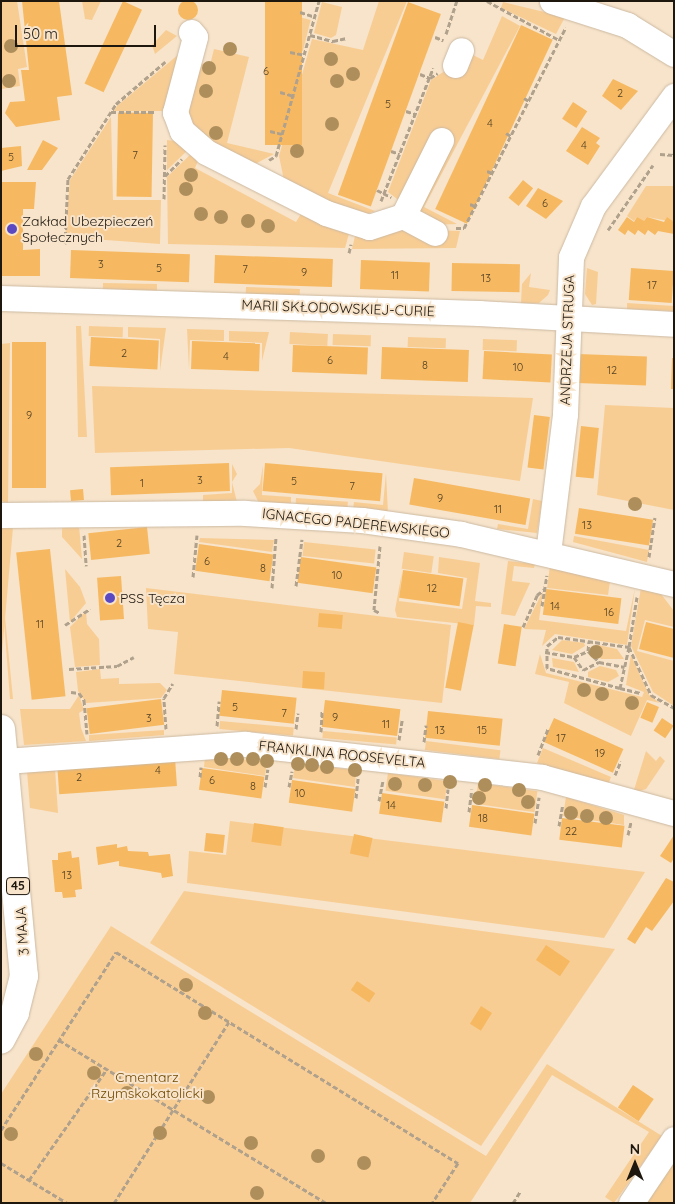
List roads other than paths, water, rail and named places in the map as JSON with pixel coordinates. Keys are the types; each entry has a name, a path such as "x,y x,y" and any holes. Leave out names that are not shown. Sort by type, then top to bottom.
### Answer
{"main road":[{"name":"3 MAJA","path":"1,728 24,976 15,1013 1,1039"}],"street":[{"path":"552,1 627,25 674,54"},
{"path":"193,35 175,112 182,131 196,146 356,225 382,226 403,216 441,140"},
{"name":"ANDRZEJA STRUGA","path":"548,562 565,414 566,318 569,271 584,220 647,126 674,96"},
{"path":"403,216 435,233"},
{"name":"MARII SKŁODOWSKIEJ-CURIE","path":"1,298 566,318 674,324"},
{"name":"IGNACEGO PADEREWSKIEGO","path":"1,515 299,515 461,534 548,562 674,584"},
{"name":"FRANKLINA ROOSEVELTA","path":"5,761 245,744 542,777 674,813"},
{"path":"631,1203 674,1140"}],"place":[{"name":"Zakład Ubezpieczeń Społecznych","path":"12,229"},
{"name":"PSS Tęcza","path":"110,598"}],"park label":[{"name":"Cmentarz Rzymskokatolicki","path":"147,1086"}]}
